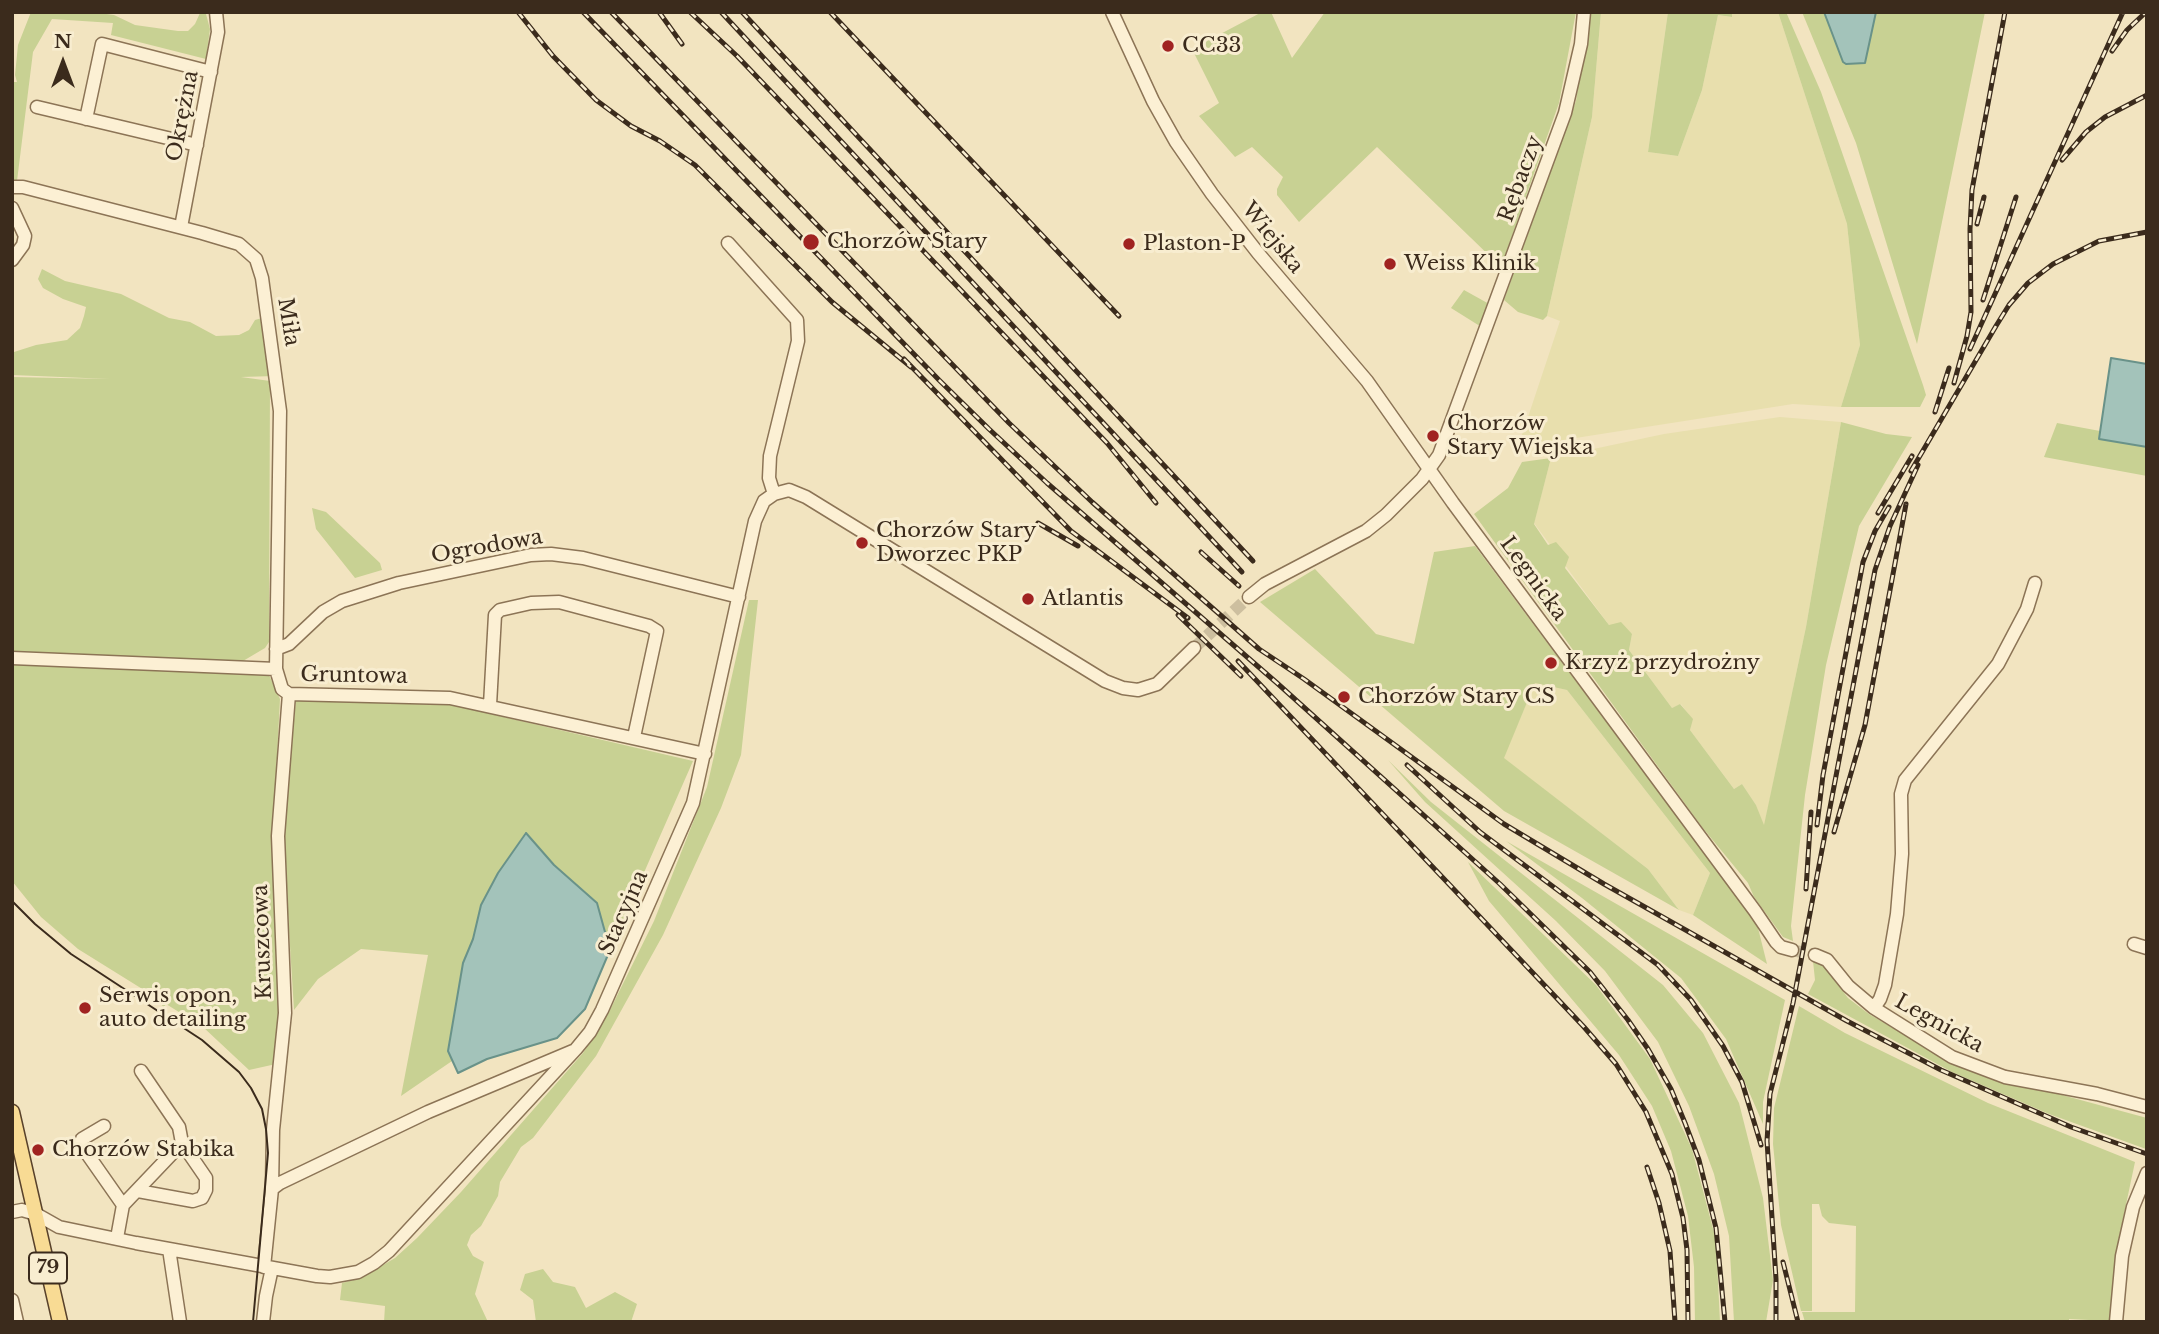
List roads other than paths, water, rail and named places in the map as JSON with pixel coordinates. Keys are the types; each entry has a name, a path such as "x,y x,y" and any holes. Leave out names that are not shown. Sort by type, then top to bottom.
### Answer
{"main road":[{"name":"79","path":"12,1112 60,1322"}],"street":[{"name":"Okrężna","path":"181,227 218,32 216,12"},
{"name":"Wiejska","path":"1112,12 1153,101 1212,194 1258,253 1367,381 1429,470"},
{"name":"Rębaczy","path":"1429,470 1446,439 1565,113 1581,44 1584,12"},
{"path":"86,119 102,44 211,72"},
{"path":"37,107 197,145"},
{"name":"Miła","path":"12,187 23,187 181,227 239,244 252,253 260,267 279,386 276,649"},
{"path":"12,208 25,236 23,245 12,260"},
{"path":"728,243 797,320 798,341 769,456 769,478 774,494 789,491 806,497 1105,681 1123,688 1138,690 1157,684 1194,648"},
{"path":"1249,597 1265,584 1366,531 1429,470"},
{"name":"Legnicka","path":"1429,470 1776,942 1781,947 1792,950"},
{"name":"Stacyjna","path":"36,1214 59,1227 330,1277 358,1272 389,1251 576,1049 590,1032 602,1010 693,803 758,512 764,501 774,494"},
{"name":"Ogrodowa","path":"276,649 289,644 323,612 342,601 399,583 531,555 551,554 583,558 739,597"},
{"path":"1874,1008 1883,993 1897,914 1902,854 1901,794 1905,780 1998,664 2027,609 2035,583"},
{"path":"490,705 495,615 500,610 531,603 559,602 649,626 657,631 634,737"},
{"path":"276,649 276,669"},
{"name":"Gruntowa","path":"12,657 276,669 282,688 289,694 444,698 490,705 705,754"},
{"name":"Kruszcowa","path":"263,1322 268,1267 273,1130 285,1013 278,836 289,694"},
{"path":"2134,944 2147,948"},
{"name":"Legnicka","path":"1815,955 1827,960 1849,986 1874,1008 1930,1045 1977,1068 2005,1077 2097,1094 2147,1107"},
{"path":"272,1189 428,1112 576,1049"},
{"path":"138,1191 193,1201 202,1198 206,1190 206,1178 183,1143 179,1127 141,1071"},
{"path":"104,1126 82,1139 81,1144 123,1205"},
{"path":"117,1238 123,1205 183,1143"},
{"path":"2116,1322 2122,1256 2133,1207 2144,1183"},
{"path":"12,1212 22,1210 36,1214"},
{"path":"169,1249 180,1322"},
{"path":"12,1300 17,1322"}],"water":[{"path":"1824,12 1876,12 1865,63 1843,62"},
{"path":"2111,358 2147,364 2147,447 2099,439"},
{"path":"526,833 554,865 597,903 610,950 585,1009 557,1038 487,1059 458,1073 448,1051 463,963 473,939 481,905 498,873"}],"tunnel":[{"path":"1194,648 1249,597"},
{"path":"1792,950 1815,955"}],"tram line":[{"path":"12,901 71,954 202,1040 239,1072 251,1088 262,1109 268,1153 253,1322"}],"railway":[{"path":"518,12 553,56 596,100 631,126 660,141 695,165 832,302 911,367"},
{"path":"583,12 989,429 1500,884 1590,972 1648,1049 1671,1089 1685,1123 1699,1160 1716,1228 1725,1322"},
{"path":"611,12 1009,423 1092,502 1259,649 1504,824 1604,884 1847,1021 1941,1070 2071,1127 2147,1154"},
{"path":"659,12 682,44"},
{"path":"690,12 737,56 1107,443 1156,503"},
{"path":"721,12 1242,572"},
{"path":"742,12 1253,561"},
{"path":"830,12 1119,316"},
{"path":"1954,383 1971,312 1972,190 2005,12"},
{"path":"1970,349 2123,12"},
{"path":"2112,51 2127,30 2146,12"},
{"path":"2062,160 2086,132 2105,117 2147,95"},
{"path":"1977,224 1984,197"},
{"path":"1983,300 2016,197"},
{"path":"1911,471 2009,305 2028,283 2053,264 2099,241 2147,232"},
{"path":"904,359 1071,531 1188,618"},
{"path":"1935,412 1949,368"},
{"path":"1878,513 1912,456"},
{"path":"1776,1322 1776,1279 1767,1141 1770,1094 1793,1003 1875,570 1890,526 1918,465"},
{"path":"1834,832 1865,725 1906,504"},
{"path":"1817,825 1823,775 1863,562 1875,531 1889,507"},
{"path":"1038,523 1078,546"},
{"path":"1201,552 1239,586"},
{"path":"1178,615 1241,676"},
{"path":"1238,661 1616,1064 1646,1112 1672,1174 1683,1218 1687,1250 1688,1322"},
{"path":"1407,765 1480,832 1658,965 1691,1000 1723,1046 1742,1082 1761,1145"},
{"path":"1806,889 1811,812"},
{"path":"1647,1167 1670,1251 1675,1322"},
{"path":"1783,1262 1798,1322"}],"place":[{"name":"CC33","path":"1168,46"},
{"name":"Chorzów Stary","path":"811,242"},
{"name":"Plaston-P","path":"1129,244"},
{"name":"Weiss Klinik","path":"1390,264"},
{"name":"Chorzów Stary Wiejska","path":"1433,436"},
{"name":"Chorzów Stary Dworzec PKP","path":"862,543"},
{"name":"Atlantis","path":"1028,599"},
{"name":"Krzyż przydrożny","path":"1551,663"},
{"name":"Chorzów Stary CS","path":"1344,697"},
{"name":"Serwis opon, auto detailing","path":"85,1008"},
{"name":"Chorzów Stabika","path":"38,1150"}]}
